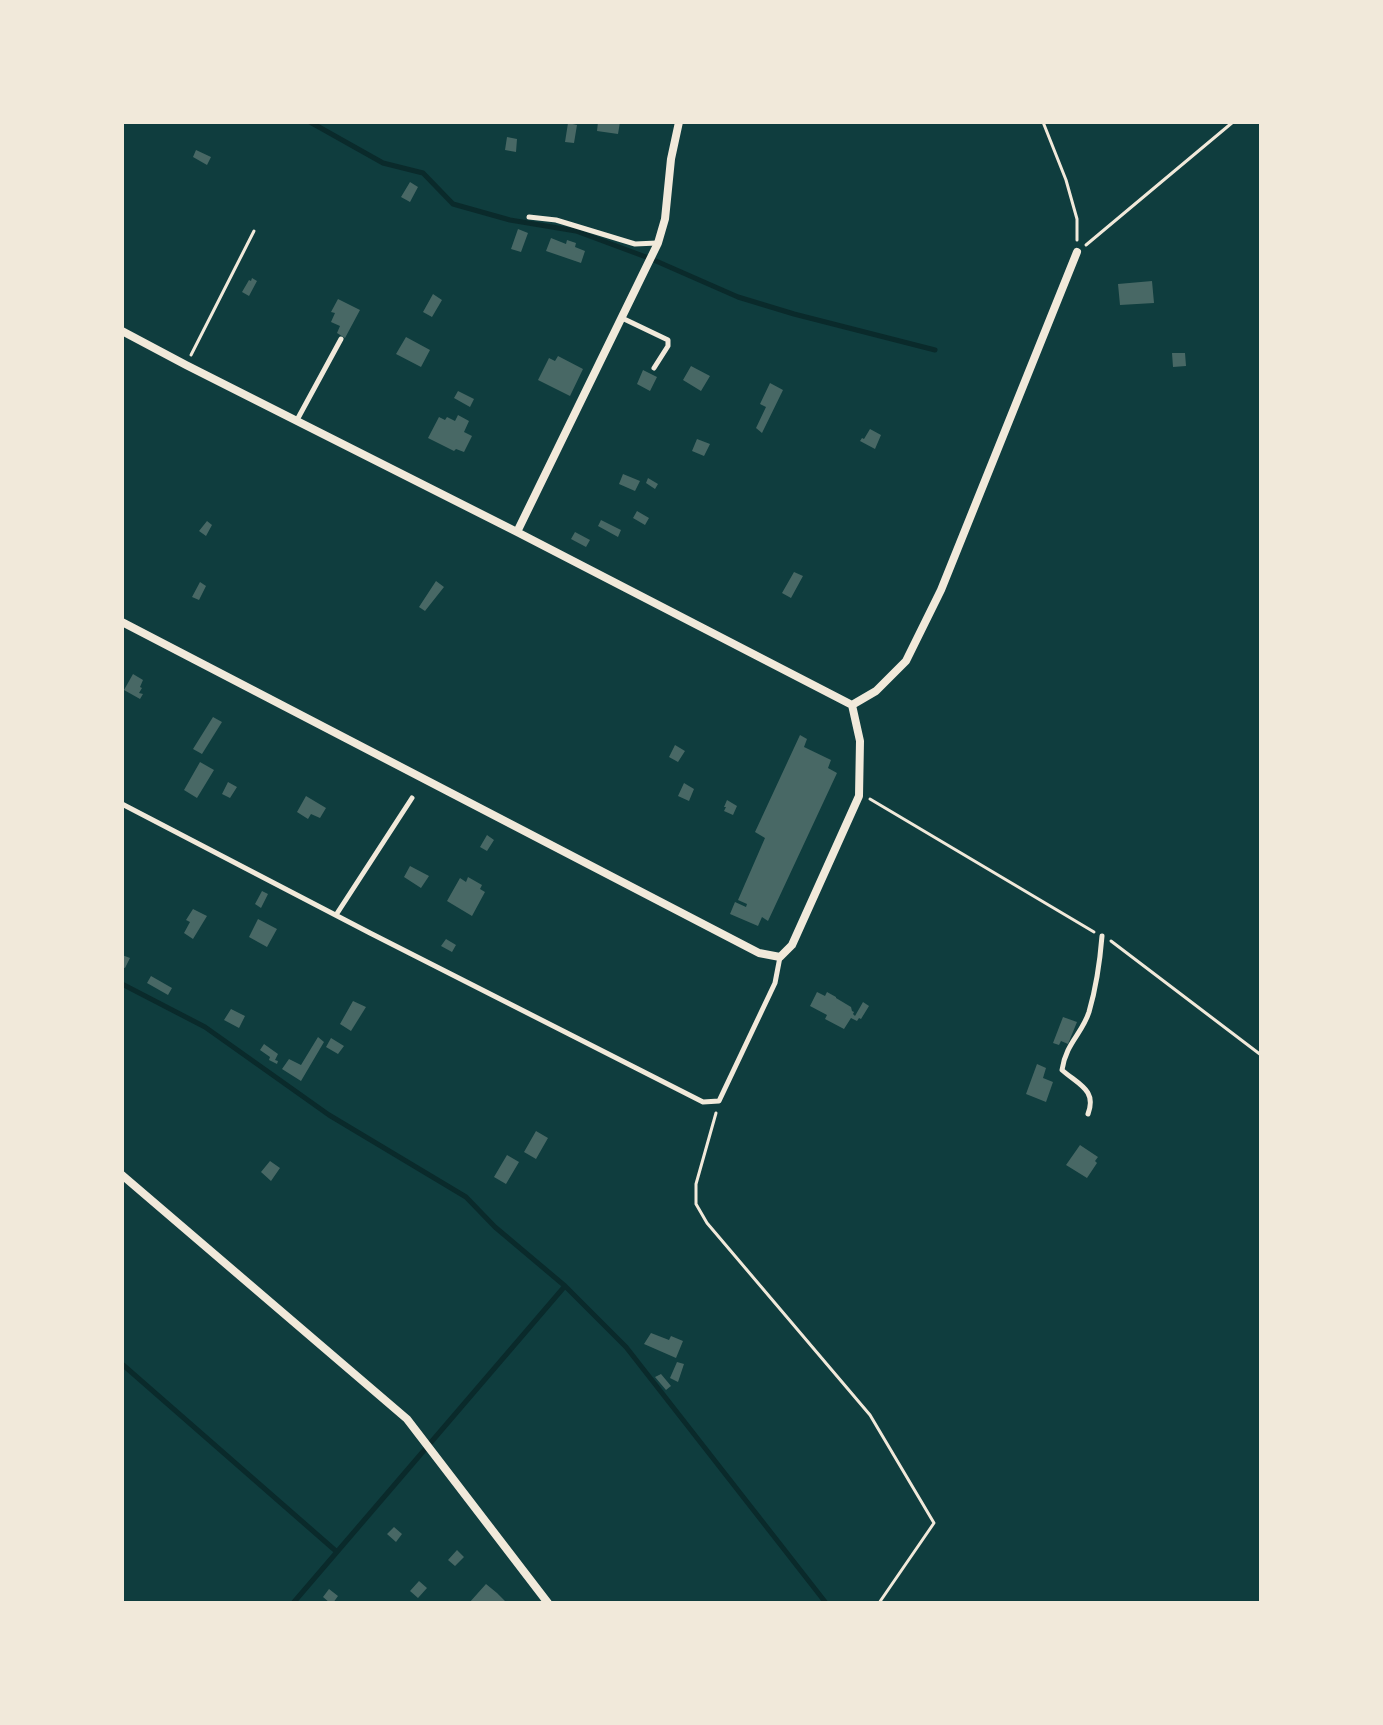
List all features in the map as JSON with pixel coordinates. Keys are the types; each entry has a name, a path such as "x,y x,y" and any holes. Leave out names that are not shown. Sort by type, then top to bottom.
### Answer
{"street":[{"path":"517,532 658,243 665,219 671,159 679,122"},
{"path":"852,705 876,691 906,661 941,590 1077,252"},
{"path":"122,331 852,705"},
{"path":"122,622 759,953 780,957 792,945 859,796 860,741 852,705"},
{"path":"122,1175 407,1419 548,1603"}],"lane":[{"path":"529,217 556,220 635,244 658,243"},
{"path":"621,317 668,340 668,346 654,368"},
{"path":"296,421 341,339"},
{"path":"336,915 412,798"},
{"path":"122,804 703,1102 719,1101 775,983 780,957"},
{"path":"1088,1114 1093,1103 1090,1094 1062,1070 1065,1054 1088,1015 1102,936"}],"path":[{"path":"1043,122 1066,180 1077,219 1077,252"},
{"path":"1077,252 1233,122"},
{"path":"186,365 254,231"},
{"path":"859,796 875,800 1115,944 1261,1055"},
{"path":"719,1101 696,1184 696,1204 707,1223 870,1415 934,1523 879,1603"}],"building":[{"path":"598,122 620,122 618,134 597,131"},
{"path":"568,123 577,125 574,143 565,142"},
{"path":"507,137 517,139 516,152 505,150"},
{"path":"196,150 211,157 207,165 193,157"},
{"path":"410,182 418,187 410,202 401,197"},
{"path":"518,229 528,233 521,252 511,249"},
{"path":"551,238 566,244 567,240 576,243 575,247 585,251 581,263 546,251"},
{"path":"252,278 257,281 249,296 242,292"},
{"path":"1152,281 1154,303 1120,305 1118,284"},
{"path":"433,294 442,300 432,317 423,312"},
{"path":"338,299 360,310 345,338 337,333 340,326 331,322 335,313 331,312"},
{"path":"406,337 430,350 421,367 396,354"},
{"path":"1172,353 1185,353 1186,366 1173,367"},
{"path":"558,356 583,369 570,396 538,380 549,358 555,361"},
{"path":"691,366 710,376 701,391 683,380"},
{"path":"643,370 657,377 650,391 637,384"},
{"path":"770,383 783,390 762,433 756,428 766,407 760,404"},
{"path":"458,391 474,399 470,407 454,398"},
{"path":"458,415 469,421 464,432 472,436 464,452 454,451 428,438 439,417 455,421"},
{"path":"870,429 881,435 875,449 860,441"},
{"path":"697,439 710,444 704,456 692,451"},
{"path":"623,474 640,481 635,491 619,484"},
{"path":"648,478 658,484 655,489 646,483"},
{"path":"637,511 649,518 645,525 633,518"},
{"path":"601,520 621,530 618,537 598,526"},
{"path":"207,521 212,525 206,536 199,531"},
{"path":"575,532 590,540 586,547 571,539"},
{"path":"794,572 803,576 791,598 782,593"},
{"path":"436,581 444,587 425,611 419,607"},
{"path":"200,582 206,586 199,600 192,597"},
{"path":"133,674 143,680 140,699 124,690"},
{"path":"213,717 222,722 202,754 193,749"},
{"path":"800,735 807,739 804,747 831,760 828,768 837,773 768,921 762,917 758,926 730,914 735,902 746,907 747,904 738,900 765,838 755,832"},
{"path":"675,745 685,751 678,762 669,757"},
{"path":"200,762 214,770 197,798 184,790"},
{"path":"228,782 237,787 230,798 222,794"},
{"path":"684,783 694,789 689,801 678,796"},
{"path":"306,796 326,808 320,818 311,814 308,819 297,812"},
{"path":"727,800 737,806 733,815 724,811"},
{"path":"487,835 494,840 487,851 480,847"},
{"path":"410,866 429,876 421,888 404,877"},
{"path":"468,877 482,885 480,889 485,892 472,916 447,901 460,878 466,882"},
{"path":"262,891 268,894 261,908 255,904"},
{"path":"193,909 207,916 193,939 184,933 190,922 186,920"},
{"path":"258,919 277,929 267,947 249,937"},
{"path":"446,939 456,945 452,952 441,946"},
{"path":"122,955 130,958 125,968 122,967"},
{"path":"151,976 172,988 168,995 147,983"},
{"path":"817,992 825,996 827,992 836,997 851,1007 855,1016 863,1002 869,1006 861,1019 851,1018 844,1029 810,1006"},
{"path":"353,1001 366,1007 351,1031 340,1024"},
{"path":"231,1009 245,1016 239,1028 224,1020"},
{"path":"1063,1017 1077,1022 1068,1044 1061,1041 1059,1045 1053,1043"},
{"path":"318,1037 324,1042 301,1081 282,1069 289,1059 301,1065"},
{"path":"331,1038 344,1046 338,1054 326,1047"},
{"path":"264,1044 278,1054 277,1064 260,1050"},
{"path":"1037,1064 1046,1068 1043,1078 1053,1082 1046,1102 1026,1094"},
{"path":"536,1131 548,1138 536,1159 524,1152"},
{"path":"1080,1145 1098,1157 1087,1178 1066,1165"},
{"path":"507,1155 519,1162 506,1184 494,1177"},
{"path":"270,1161 280,1168 271,1181 261,1172"},
{"path":"651,1333 669,1340 671,1336 683,1341 676,1358 644,1344"},
{"path":"677,1362 684,1364 678,1382 670,1378"},
{"path":"661,1374 671,1386 666,1390 655,1377"},
{"path":"394,1527 402,1534 396,1542 387,1534"},
{"path":"457,1550 464,1557 455,1566 448,1560"},
{"path":"419,1581 427,1588 418,1598 410,1591"},
{"path":"486,1584 497,1593 507,1603 469,1603"},
{"path":"329,1589 338,1596 333,1603 323,1597"}],"waterway":[{"path":"310,122 383,163 423,173 453,204 510,220 576,231 646,257"},
{"path":"656,261 738,297 935,350"},
{"path":"122,984 205,1027 329,1115 466,1197 495,1227 565,1286 626,1347 826,1603"},
{"path":"295,1603 565,1286"},
{"path":"122,1364 337,1552"}]}
